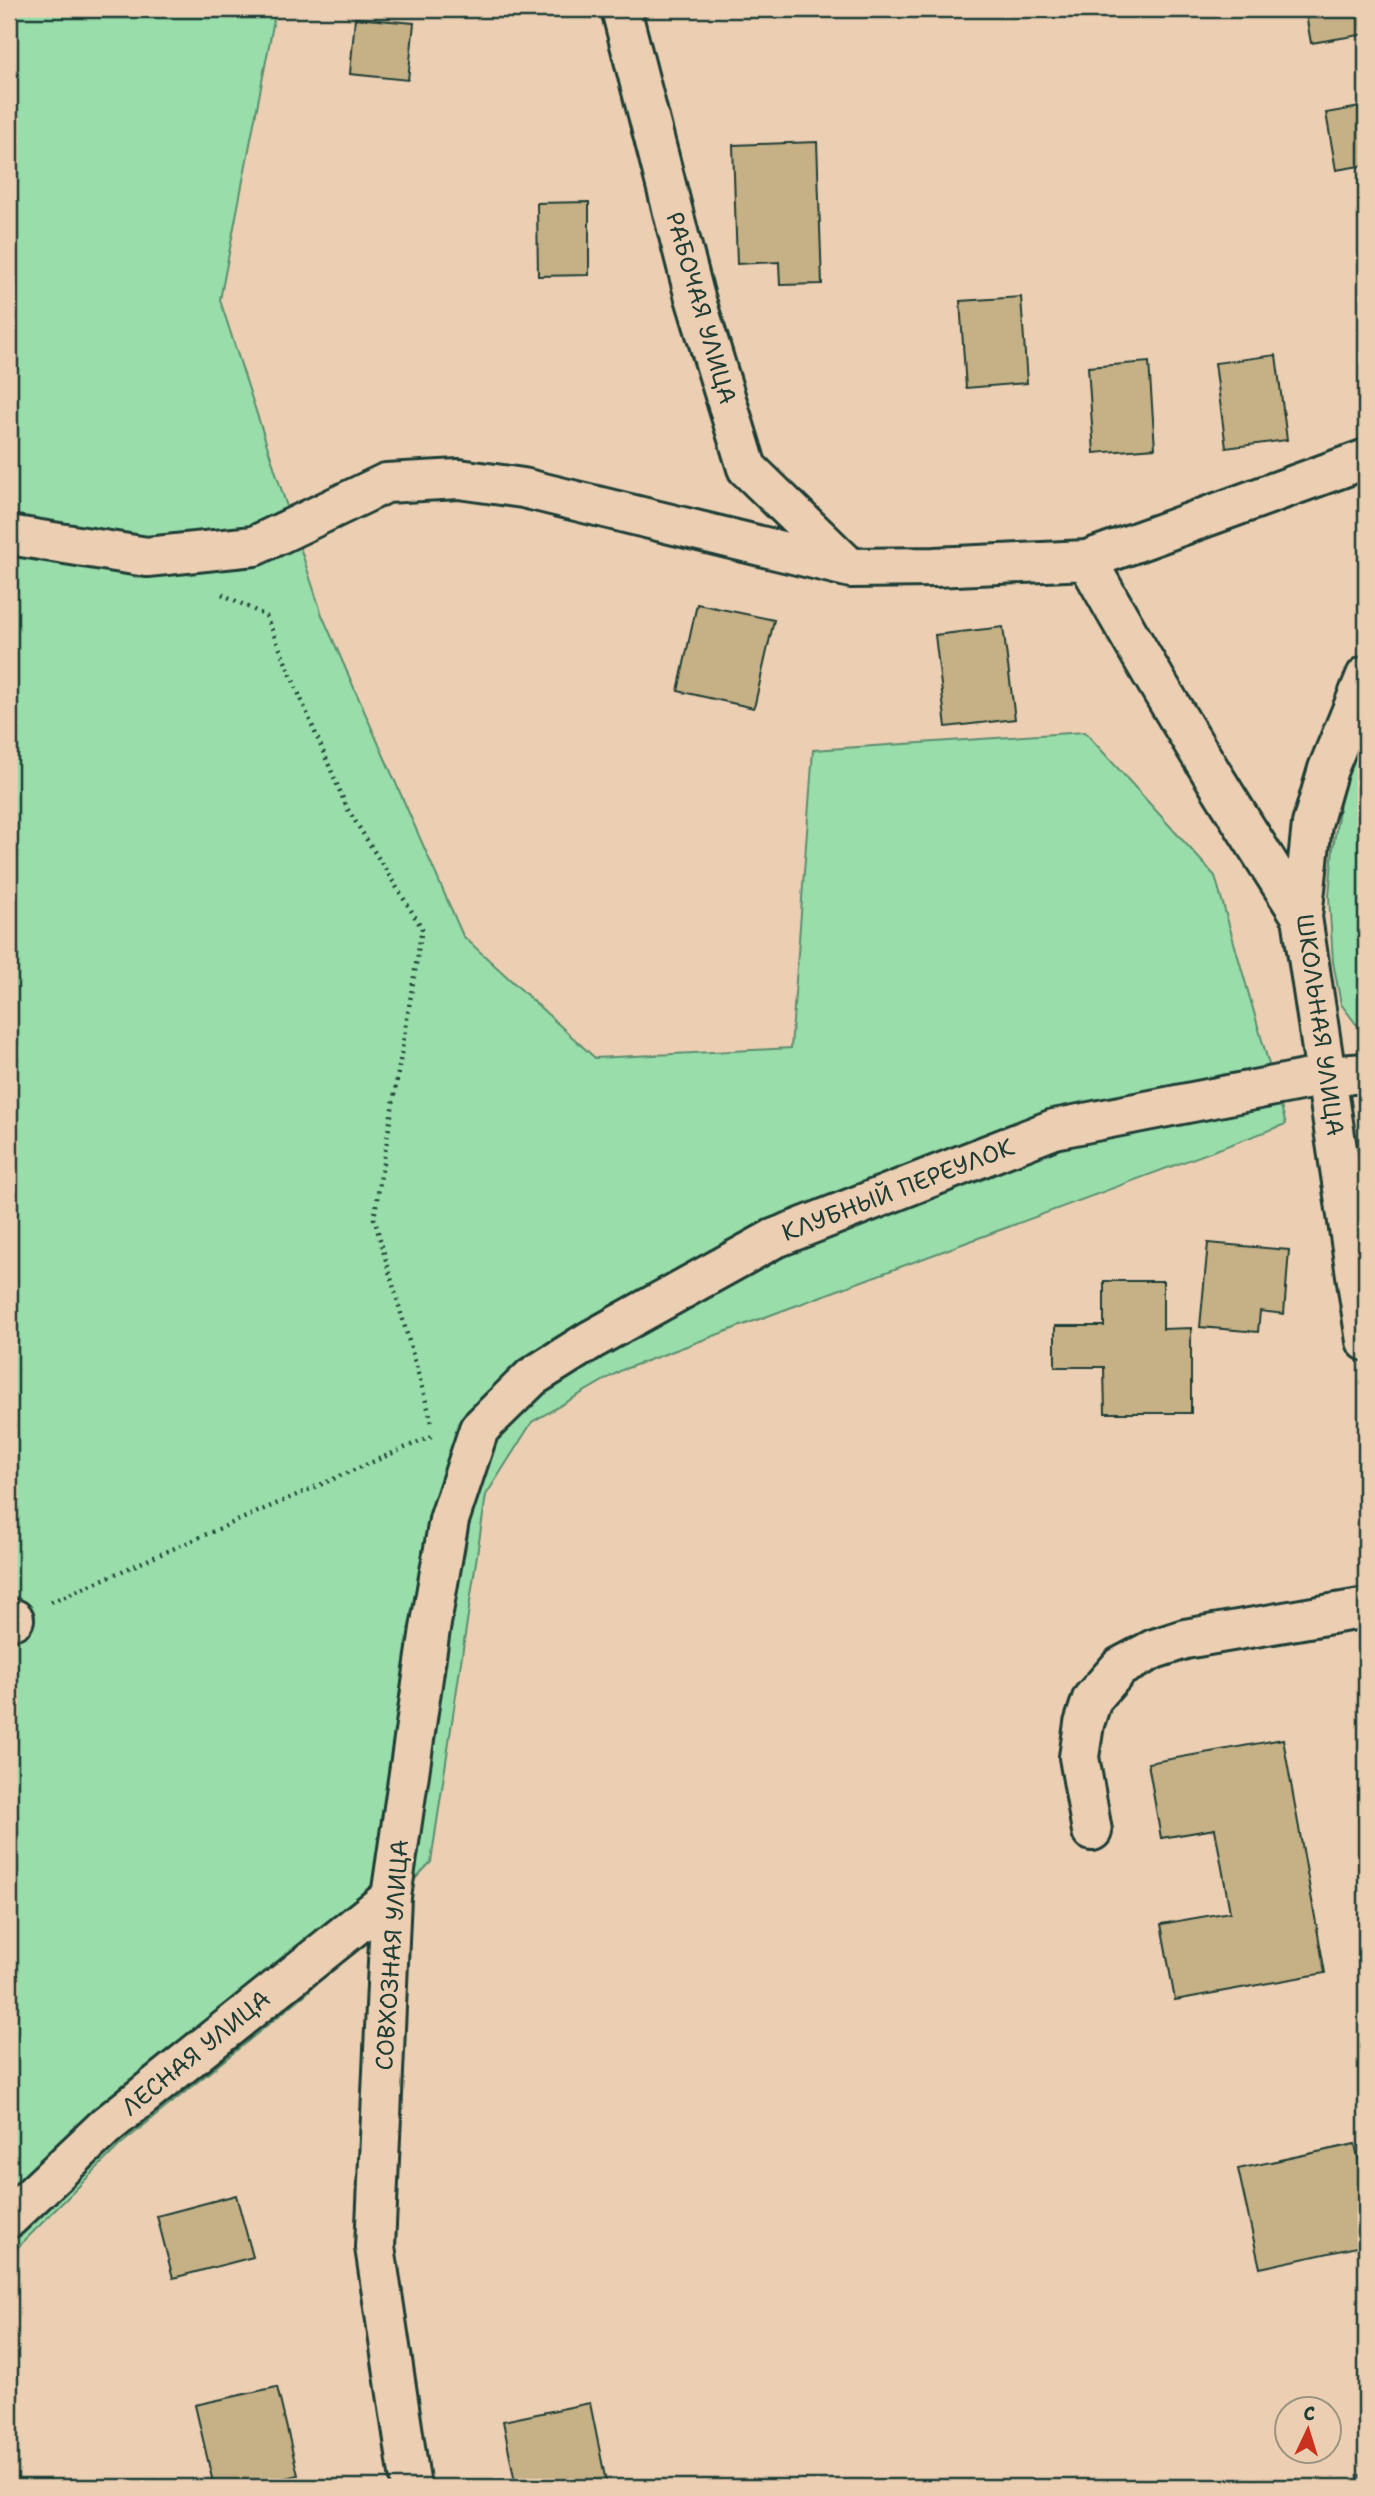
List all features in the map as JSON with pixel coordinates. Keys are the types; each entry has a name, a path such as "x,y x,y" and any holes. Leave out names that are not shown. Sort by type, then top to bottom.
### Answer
{"street":[{"name":"РАБОЧАЯ УЛИЦА","path":"621,9 694,293 747,468 851,568"},
{"path":"9,536 147,557 254,546 386,483 459,479 523,488 851,568 1087,560 1366,460"},
{"path":"1087,560 1225,797 1302,917"},
{"name":"ШКОЛЬНАЯ УЛИЦА","path":"1366,676 1328,769 1312,824 1302,917 1366,1341"},
{"name":"КЛУБНЫЙ ПЕРЕУЛОК","path":"479,1429 532,1377 591,1340 773,1239 1055,1129 1325,1076 1366,1073"},
{"name":"СОВХОЗНАЯ УЛИЦА","path":"411,2487 376,2247 391,1897 430,1629 447,1534 479,1429"},
{"path":"1092,1831 1079,1757 1084,1724 1092,1699 1120,1667 1154,1649 1185,1639 1366,1608"},
{"name":"ЛЕСНАЯ УЛИЦА","path":"9,2218 107,2125 391,1897"}],"path":[{"path":"11,1619 436,1435 374,1218 422,928 347,808 266,616 218,592"}],"green space":[{"path":"9,9 276,9 220,300 322,615 463,936 595,1058 791,1048 813,750 1085,732 1215,876 1286,1124 622,1370 532,1422 486,1495 431,1862 307,1993 121,2144 9,2256"},
{"path":"1366,726 1366,1030 1356,1024 1341,1004 1333,962 1329,896 1343,784"}],"building":[{"path":"553,9 598,9 596,18"},
{"path":"1305,9 1365,9 1366,34 1311,43"},
{"path":"355,18 414,23 408,80 350,74"},
{"path":"1366,106 1366,165 1336,170 1326,113"},
{"path":"817,142 822,284 780,285 779,262 737,264 733,145"},
{"path":"589,202 589,275 538,276 537,203"},
{"path":"1021,297 1027,383 966,388 960,301"},
{"path":"1276,355 1287,440 1226,448 1215,363"},
{"path":"1149,362 1155,448 1094,453 1088,367"},
{"path":"697,604 774,620 754,708 678,691"},
{"path":"1003,627 1015,719 946,727 935,635"},
{"path":"1208,1243 1289,1250 1284,1314 1260,1311 1258,1332 1200,1327"},
{"path":"1104,1281 1163,1281 1163,1329 1191,1328 1191,1413 1105,1413 1104,1367 1055,1367 1055,1326 1104,1326"},
{"path":"1283,1739 1325,1973 1175,2000 1161,1924 1230,1912 1215,1829 1161,1838 1148,1763"},
{"path":"1355,2144 1366,2194 1366,2245 1260,2268 1238,2169"},
{"path":"236,2195 253,2257 173,2278 157,2216"},
{"path":"277,2387 298,2475 247,2487 214,2487 195,2405"},
{"path":"590,2403 607,2487 516,2487 503,2421"},
{"path":"1366,2474 1366,2487 1362,2487 1360,2475"}]}
